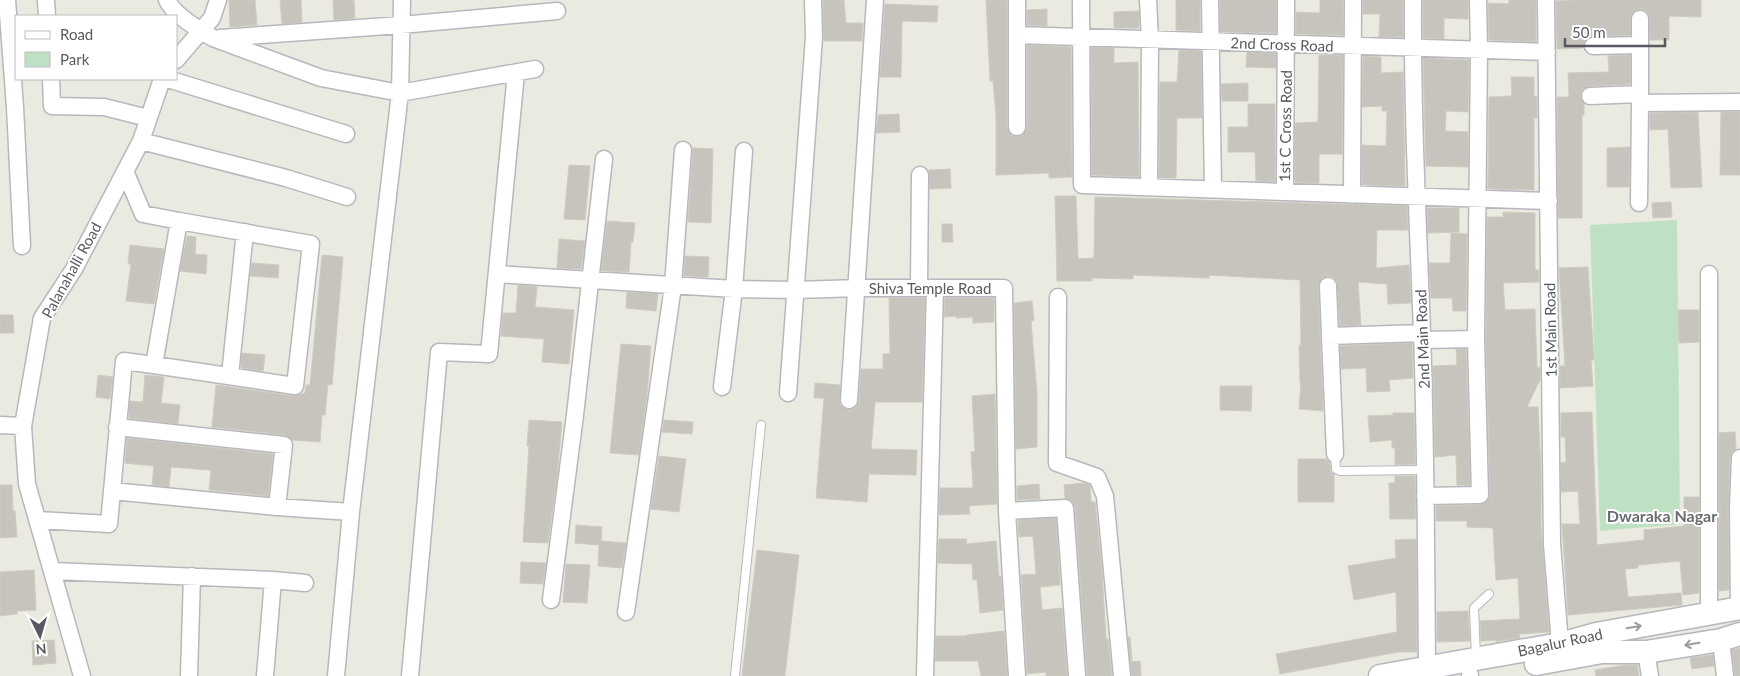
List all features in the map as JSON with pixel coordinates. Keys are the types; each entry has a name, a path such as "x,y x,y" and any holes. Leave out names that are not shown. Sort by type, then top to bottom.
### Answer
{"main road":[{"name":"Bagalur Road","path":"1552,660 1596,634 1739,609"},
{"name":"Bagalur Road","path":"1380,676 1431,671 1470,671 1602,652 1646,652 1731,637"}],"street":[{"path":"7,0 16,107 22,246"},
{"path":"46,0 47,15"},
{"path":"167,0 171,7 207,35 321,78 400,93 535,69"},
{"path":"178,58 207,35 218,0"},
{"path":"336,676 351,512 400,93 402,0"},
{"path":"788,393 814,37 814,0"},
{"path":"850,400 875,0"},
{"path":"1017,0 1017,127"},
{"path":"1081,0 1082,185 1549,201"},
{"path":"1148,0 1150,40 1149,187"},
{"path":"1210,0 1213,189"},
{"name":"1st C Cross Road","path":"1285,192 1286,0"},
{"path":"1352,195 1353,0"},
{"name":"2nd Main Road","path":"1413,0 1416,197 1422,336 1431,671"},
{"path":"1425,496 1480,495 1476,339 1478,0"},
{"name":"1st Main Road","path":"1546,0 1552,660"},
{"path":"207,35 401,25 557,11"},
{"path":"1638,203 1640,19"},
{"name":"2nd Cross Road","path":"1017,35 1546,52"},
{"path":"1593,46 1640,45"},
{"path":"410,676 439,352 489,354 516,73"},
{"path":"51,80 52,106 104,107 148,118"},
{"name":"Palanahalli Road","path":"82,676 27,484 23,426 42,318 74,269 141,141 162,80"},
{"path":"171,80 346,134"},
{"path":"1590,96 1740,102"},
{"path":"141,141 286,178 347,198"},
{"path":"626,612 673,286 682,150"},
{"path":"722,387 734,289 744,151"},
{"path":"551,600 575,415 604,159"},
{"path":"38,520 108,524 124,361 295,386 311,244 143,214 125,171"},
{"path":"920,175 927,288 925,676"},
{"path":"154,365 179,221"},
{"path":"230,375 245,232"},
{"name":"Shiva Temple Road","path":"497,274 734,289 1004,288 1008,511 1017,676"},
{"path":"1709,274 1709,614"},
{"path":"1328,286 1335,454"},
{"path":"1058,297 1057,463 1097,477 1105,496 1122,676"},
{"path":"1330,336 1422,336 1476,339"},
{"path":"0,425 23,426"},
{"path":"117,427 284,445 277,507"},
{"path":"1739,609 1738,507 1740,458"},
{"path":"112,491 351,512"},
{"path":"1008,511 1065,508 1077,676"},
{"path":"52,570 305,583"},
{"path":"189,676 192,576"},
{"path":"265,676 273,580"},
{"path":"1725,676 1731,637"},
{"path":"1646,652 1650,676"}],"lane":[{"path":"735,676 761,425"},
{"path":"1335,454 1336,469 1340,471 1425,470"},
{"path":"1470,671 1474,608 1489,594"}],"green space":[{"path":"1677,220 1680,524 1600,531 1590,225"}],"building":[{"path":"229,0 255,0 257,25 230,27"},
{"path":"280,0 301,0 302,22 282,24"},
{"path":"333,0 354,0 355,18 334,20"},
{"path":"823,0 844,0 846,23 863,23 862,41 824,41"},
{"path":"986,0 1007,0 1007,127 1012,136 1022,136 1027,127 1027,45 1071,47 1072,177 1049,178 1049,173 996,175 996,115 993,81 990,81"},
{"path":"1176,0 1200,0 1200,31 1176,30"},
{"path":"1220,0 1276,0 1276,33 1220,32"},
{"path":"1320,0 1343,0 1343,35 1296,34 1296,12 1320,13"},
{"path":"1363,0 1403,0 1403,37 1379,37 1380,14 1363,14"},
{"path":"1423,0 1468,0 1468,19 1444,18 1444,39 1423,38"},
{"path":"1509,0 1536,0 1536,42 1489,40 1488,3 1509,4"},
{"path":"1701,0 1701,17 1669,16 1669,40 1650,40 1649,14 1645,10 1640,9 1631,14 1630,35 1592,36 1585,41 1583,48 1557,49 1556,1"},
{"path":"885,4 938,6 937,22 902,21 901,77 880,77"},
{"path":"1047,9 1047,26 1027,25 1027,10"},
{"path":"1139,11 1139,28 1114,28 1114,12"},
{"path":"1091,47 1114,48 1114,63 1138,62 1139,177 1092,175"},
{"path":"1179,50 1201,51 1202,118 1177,118 1176,178 1159,178 1160,82 1177,82"},
{"path":"1247,52 1276,53 1276,68 1246,67"},
{"path":"1319,55 1343,55 1342,154 1319,154 1319,183 1295,182 1295,123 1318,122"},
{"path":"1630,55 1630,84 1590,86 1584,88 1581,92 1580,97 1584,103 1584,115 1582,115 1582,218 1558,218 1557,97 1569,97 1568,73 1609,72 1608,56"},
{"path":"1363,56 1381,57 1381,73 1403,72 1405,186 1362,185 1362,145 1386,146 1387,111 1382,111 1382,106 1362,107"},
{"path":"1423,58 1469,60 1468,112 1446,111 1445,131 1468,132 1468,167 1426,166"},
{"path":"1511,77 1534,77 1534,96 1537,97 1537,118 1534,118 1534,190 1488,189 1489,97 1512,96"},
{"path":"1248,83 1248,101 1222,101 1221,84"},
{"path":"1248,104 1275,104 1275,182 1256,181 1255,152 1228,152 1228,127 1248,127"},
{"path":"1698,112 1702,187 1671,188 1668,129 1650,130 1650,113"},
{"path":"1721,112 1740,112 1740,175 1720,175"},
{"path":"899,114 900,132 876,133 878,115"},
{"path":"1630,147 1629,187 1607,187 1607,148"},
{"path":"693,148 713,149 711,223 688,222"},
{"path":"569,165 590,166 585,220 564,219"},
{"path":"950,169 951,188 930,189 929,170"},
{"path":"1055,196 1076,196 1078,259 1094,258 1095,197 1407,206 1408,230 1377,230 1376,268 1409,265 1411,303 1388,304 1387,284 1358,282 1361,325 1340,326 1337,281 1333,277 1328,276 1322,278 1318,286 1323,411 1299,409 1301,383 1299,345 1301,345 1300,280 1209,275 1209,278 1133,275 1133,279 1092,278 1092,281 1057,281"},
{"path":"1671,202 1672,217 1653,218 1652,203"},
{"path":"1427,208 1459,208 1459,232 1428,233"},
{"path":"1503,212 1535,213 1535,270 1539,270 1539,282 1503,283 1505,310 1535,309 1537,368 1540,367 1540,380 1527,407 1538,407 1541,525 1549,632 1519,634 1520,638 1496,642 1496,640 1481,641 1480,621 1520,619 1518,578 1496,580 1493,528 1467,527 1467,521 1436,521 1436,506 1481,505 1488,500 1490,495 1486,339 1487,217 1503,217"},
{"path":"607,221 635,223 633,242 631,242 629,272 601,271"},
{"path":"942,224 952,224 953,242 942,242"},
{"path":"1451,233 1467,234 1466,311 1453,311 1452,298 1431,298 1429,263 1450,263"},
{"path":"187,236 196,237 195,254 207,255 206,274 180,271"},
{"path":"559,239 585,241 581,269 557,268"},
{"path":"130,245 164,249 154,304 126,301 131,264 128,264"},
{"path":"322,255 343,257 332,385 328,384 325,415 322,415 320,442 292,440 285,435 212,427 216,385 294,396 305,393 306,385 310,385"},
{"path":"685,256 709,257 708,277 684,276"},
{"path":"252,263 279,265 278,278 250,276"},
{"path":"1588,267 1594,360 1591,360 1593,386 1560,388 1560,366 1565,366 1559,268"},
{"path":"518,285 537,287 535,307 574,310 569,364 542,362 544,339 501,336 503,313 516,313"},
{"path":"627,292 658,294 656,311 626,308"},
{"path":"889,298 925,298 922,402 875,402 871,449 917,450 916,475 869,474 867,502 816,498 824,398 814,398 815,383 840,385 840,405 848,410 857,406 861,369 883,369 883,354 890,354"},
{"path":"945,298 994,298 994,322 973,323 973,317 944,317"},
{"path":"1032,301 1034,320 1031,321 1037,393 1037,447 1016,449 1014,303"},
{"path":"1678,310 1699,310 1699,342 1679,343"},
{"path":"0,315 13,315 14,333 0,333"},
{"path":"1412,343 1413,378 1389,380 1390,391 1367,392 1366,368 1341,369 1340,346"},
{"path":"621,344 651,346 639,455 610,453"},
{"path":"1456,349 1466,349 1470,485 1457,485 1456,455 1435,457 1433,366 1457,365"},
{"path":"242,353 265,355 263,371 241,368"},
{"path":"98,375 113,377 110,399 96,397"},
{"path":"145,375 164,377 161,403 180,405 178,424 129,418 130,401 143,402"},
{"path":"1220,386 1252,386 1251,411 1220,410"},
{"path":"995,394 997,504 969,506 970,514 939,515 940,488 972,488 973,486 971,452 975,451 972,396"},
{"path":"1592,412 1597,545 1644,540 1644,530 1684,526 1684,497 1699,497 1699,593 1683,595 1680,561 1638,565 1638,568 1625,569 1628,597 1681,593 1682,605 1568,615 1562,524 1580,524 1578,491 1561,492 1561,463 1566,462 1565,437 1561,437 1561,413"},
{"path":"1393,413 1414,413 1415,464 1395,465 1395,448 1392,448 1392,440 1370,442 1368,416 1393,415"},
{"path":"529,420 562,422 548,543 523,542"},
{"path":"664,420 693,422 692,434 662,432"},
{"path":"1735,432 1736,449 1732,452 1730,458 1728,507 1729,590 1719,591 1719,433"},
{"path":"127,438 273,454 268,496 209,490 211,470 171,467 169,487 152,485 154,466 125,463"},
{"path":"659,456 686,459 679,512 651,509"},
{"path":"1298,459 1326,459 1330,463 1331,472 1334,474 1334,502 1298,502"},
{"path":"1395,476 1415,476 1416,519 1390,519 1389,483 1395,483"},
{"path":"1085,483 1090,485 1091,502 1095,502 1106,639 1108,639 1112,676 1087,676 1075,507 1073,502 1065,498 1064,485"},
{"path":"1039,484 1040,499 1017,500 1017,486"},
{"path":"0,485 12,485 17,537 0,538"},
{"path":"1056,518 1060,585 1040,587 1042,610 1062,608 1067,676 1046,676 1046,672 1027,674 1021,575 1036,574 1033,536 1019,537 1018,520"},
{"path":"576,525 602,527 601,541 626,543 622,568 598,566 599,545 575,543"},
{"path":"939,539 967,539 966,544 996,541 1003,610 980,613 977,579 973,580 972,564 938,563"},
{"path":"1416,539 1417,652 1398,652 1280,674 1276,654 1397,632 1396,592 1354,600 1348,566 1396,558 1395,540"},
{"path":"757,550 799,555 785,676 742,676"},
{"path":"521,562 546,563 543,584 520,583"},
{"path":"566,564 590,565 587,603 563,602"},
{"path":"34,570 36,610 17,611 17,614 0,616 0,572"},
{"path":"1468,611 1470,641 1437,642 1437,612"},
{"path":"1004,631 1007,676 981,676 978,661 935,661 936,636 967,636"},
{"path":"1128,637 1130,637 1132,662 1140,661 1141,676 1132,676"},
{"path":"54,640 56,663 33,665 32,641"},
{"path":"1740,648 1740,676 1735,676 1732,650"},
{"path":"1713,655 1714,666 1692,669 1690,658"},
{"path":"1637,665 1639,676 1596,676 1595,670"}],"district":[{"name":"Dwaraka Nagar","path":"1662,515"}]}
